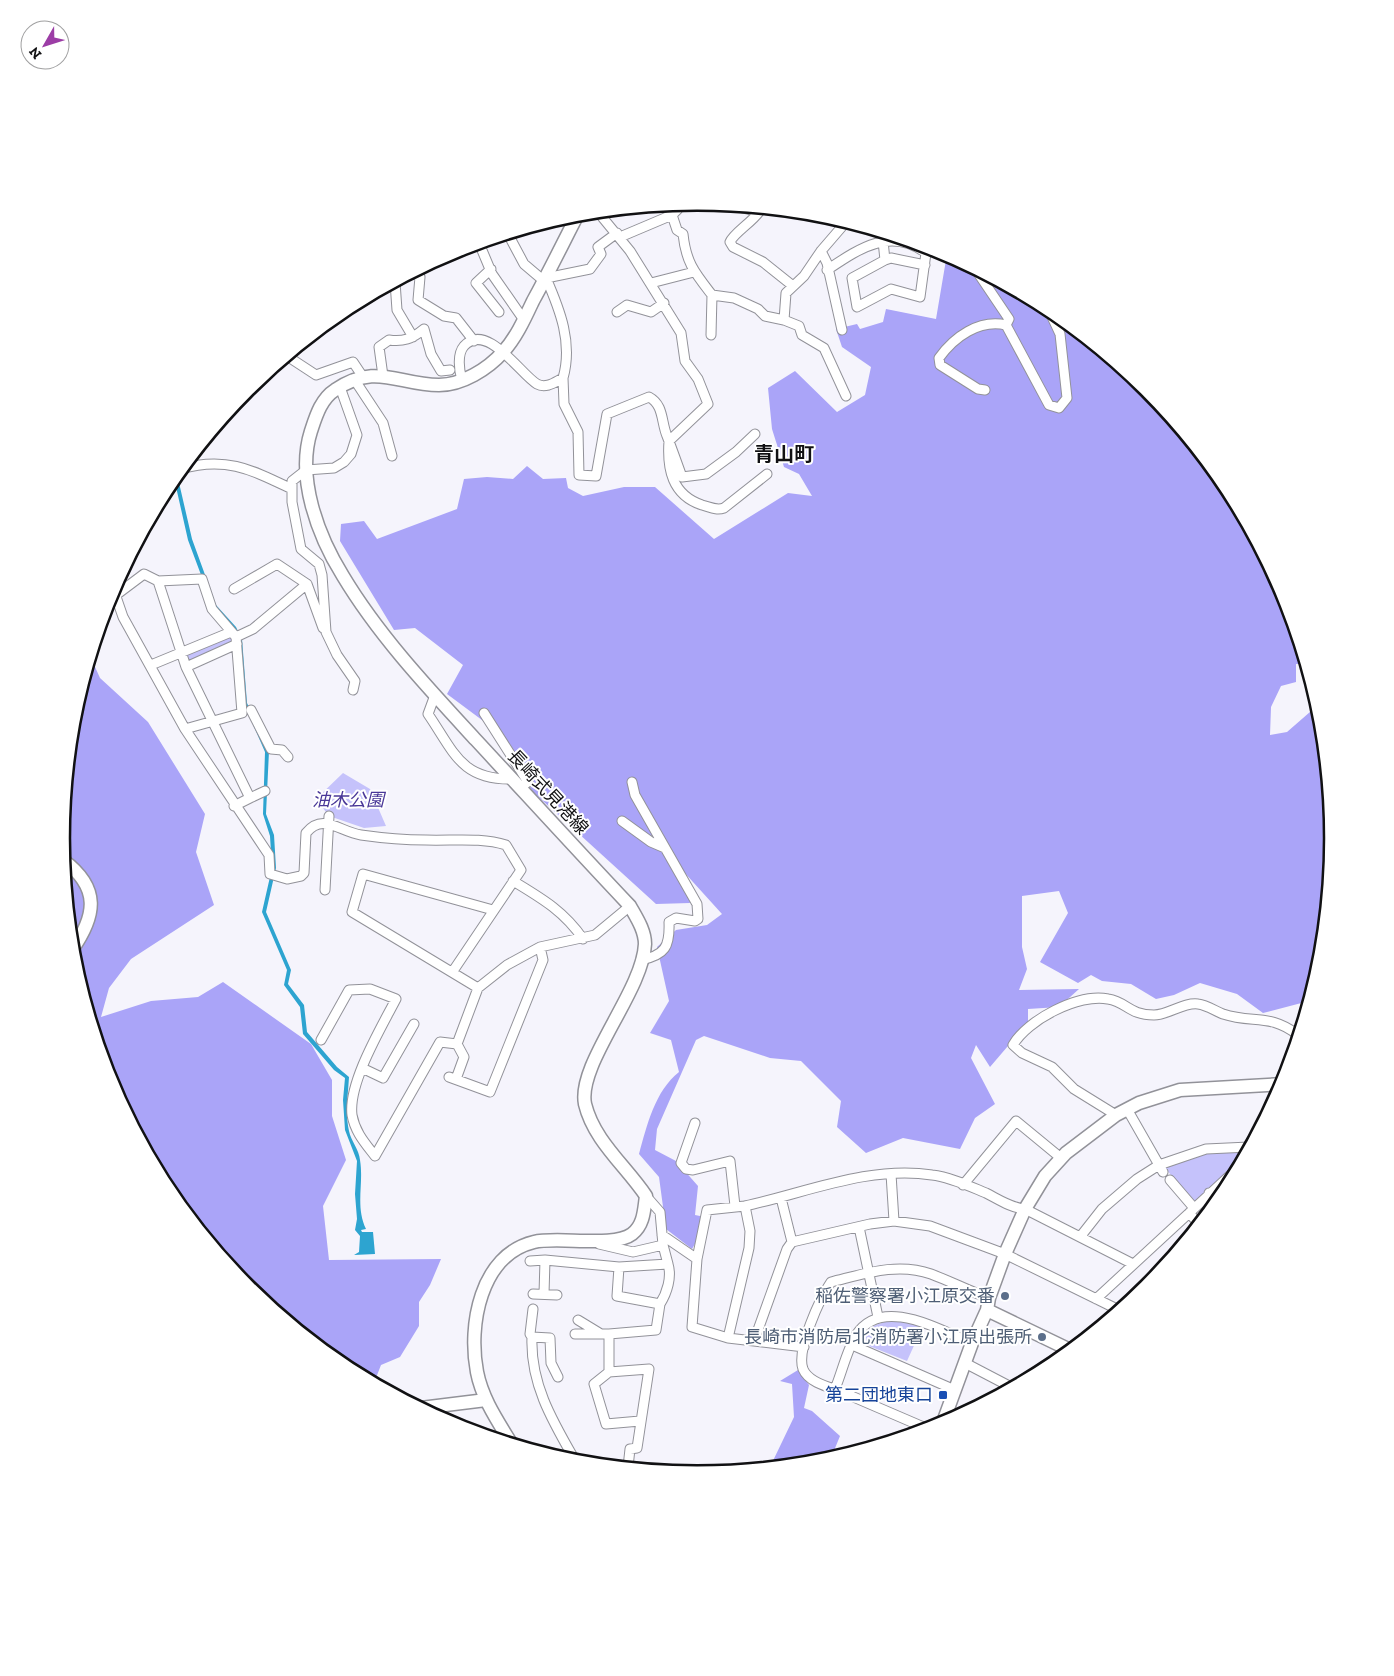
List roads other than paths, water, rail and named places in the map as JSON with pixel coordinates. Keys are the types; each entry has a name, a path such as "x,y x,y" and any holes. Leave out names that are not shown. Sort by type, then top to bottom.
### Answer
{"main road":[{"name":"長崎式見港線","path":"573,223 524,320 504,351 480,372 462,380 440,385 383,376 358,378 333,391 317,411 309,438 306,470 310,494 323,538 342,575 372,619 435,695 630,906 641,924 645,944 636,977 593,1064 587,1082 585,1102 592,1126 646,1196"},
{"path":"71,867 85,882 90,898 91,918 79,941"},
{"path":"946,1413 1005,1254 1025,1209 1045,1176 1061,1158 1122,1112 1139,1103 1180,1090 1273,1085"},
{"path":"507,1435 486,1400 477,1371 474,1331 476,1308 494,1271 511,1253 534,1242 616,1239 632,1235 643,1220 646,1196"},
{"path":"988,1304 1063,1346"},
{"path":"434,1406 486,1400"}],"street":[{"path":"545,279 590,269 601,254 598,247 618,235 672,215 675,212"},
{"path":"758,214 752,223 732,237 730,242 733,247 763,262 793,286"},
{"path":"672,215 677,230 683,234 686,258 694,272 712,295 711,335"},
{"path":"603,218 618,235 664,303 681,333 685,361 698,379 708,404 669,440 668,457 673,477 680,493 688,500 718,510 724,508 767,474"},
{"path":"784,320 786,293 804,276 821,251 841,228"},
{"path":"512,239 524,264 545,279 557,304 568,350 562,378 564,404 578,432 579,475 596,476 608,414 649,398 655,400 664,417 669,440 682,477 706,474 736,452 755,434"},
{"path":"827,270 864,245 883,241 891,242"},
{"path":"883,241 885,260"},
{"path":"482,249 491,269 517,313 524,320"},
{"path":"821,251 827,263 827,270 842,330"},
{"path":"925,265 891,258 852,278 857,307 891,289 920,296 925,265 926,255"},
{"path":"491,269 476,283 499,312"},
{"path":"650,283 694,272"},
{"path":"419,277 418,300 444,316 456,318 474,341"},
{"path":"983,281 1009,319 1006,325"},
{"path":"395,289 397,310 414,337"},
{"path":"712,295 734,298 758,309 765,316 784,320 799,326 802,335 824,348 846,396"},
{"path":"617,312 627,305 650,312 664,303"},
{"path":"985,390 978,388 940,365 939,358 947,347 971,329 990,323 1006,325"},
{"path":"1006,325 1049,405 1059,408 1067,398 1060,334 1056,324"},
{"path":"383,376 379,347 389,340 400,341 414,337 424,330 431,354 441,371 450,370"},
{"path":"462,380 459,367 461,353 464,346 474,341 485,341 504,351 537,384 548,386 562,378"},
{"path":"293,359 316,375 353,362 358,378 383,423 392,456"},
{"path":"326,632 322,575 319,564 302,549 292,502 292,481 306,470 334,468 344,462 355,444 357,435 340,387"},
{"path":"193,465 201,463 224,463 246,468 292,489"},
{"path":"234,589 277,564 307,584 318,619 337,655 355,681 352,690"},
{"path":"122,589 144,574 158,580 202,579 212,609 235,638 250,709 271,749 282,750 288,757"},
{"path":"158,580 186,667 250,798"},
{"path":"186,667 253,629 307,584"},
{"path":"117,601 184,729 234,806 269,855 270,874 297,878 304,873 306,833 314,824 328,819 358,835 424,840 496,842 506,845 521,870 453,972"},
{"path":"151,665 235,638"},
{"path":"435,695 428,714 465,768 493,779 516,783 528,782 484,713"},
{"path":"184,729 250,709"},
{"path":"632,782 635,795 696,904 698,919 696,921 676,918 670,922 670,939 663,951 655,957 641,960"},
{"path":"234,806 265,791"},
{"path":"325,890 328,819"},
{"path":"622,821 651,842 665,848"},
{"path":"478,988 388,933 374,928 352,912 363,874 493,910"},
{"path":"513,881 549,903 570,920 583,938"},
{"path":"457,1044 478,988 507,965 540,947 595,935 630,906"},
{"path":"457,1044 464,1056 452,1078 490,1092 543,960 540,947"},
{"path":"321,1040 349,990 370,989 396,999 362,1068 352,1114 358,1135 375,1156 440,1042 457,1044"},
{"path":"1161,1169 1122,1112 1074,1089 1052,1067 1022,1054 1013,1045 1019,1033 1057,1008 1086,1000 1108,998 1137,1014 1157,1015 1197,1004 1223,1014 1279,1022 1293,1032"},
{"path":"362,1068 383,1078 414,1024"},
{"path":"963,1184 1016,1121 1061,1158"},
{"path":"695,1123 681,1163 686,1169 693,1170 730,1161 740,1206 750,1231 749,1248 728,1338"},
{"path":"1080,1236 1102,1209 1137,1180 1206,1150 1242,1147"},
{"path":"891,1174 894,1221"},
{"path":"804,1347 728,1338 692,1327 697,1259 707,1210 781,1198 829,1185 891,1174 934,1175 963,1184 1018,1208 1025,1209 1133,1264"},
{"path":"1170,1180 1195,1218"},
{"path":"1096,1299 1219,1184"},
{"path":"575,1334 656,1330 660,1304 664,1298 670,1273 663,1245 660,1212 646,1196"},
{"path":"781,1198 792,1242"},
{"path":"754,1341 787,1249 792,1242 894,1221 930,1226 1005,1254 1112,1307"},
{"path":"859,1227 878,1317"},
{"path":"662,1235 697,1259"},
{"path":"585,1241 633,1252 663,1245"},
{"path":"530,1261 545,1260 619,1267 668,1264"},
{"path":"544,1294 545,1260"},
{"path":"619,1267 617,1296 660,1304"},
{"path":"918,1425 835,1389 820,1385 804,1370 802,1357 816,1306 831,1282 868,1271 900,1269 930,1274 988,1304"},
{"path":"533,1294 557,1295"},
{"path":"533,1310 530,1334 532,1337 534,1368 542,1400 571,1452"},
{"path":"835,1389 852,1345 861,1328 878,1317 907,1317 972,1342"},
{"path":"578,1320 605,1334"},
{"path":"605,1334 609,1372"},
{"path":"532,1337 550,1338 551,1363 558,1377"},
{"path":"852,1345 955,1390"},
{"path":"965,1363 1005,1384"},
{"path":"629,1461 630,1449 637,1448 649,1369 609,1372 594,1384 606,1424 640,1421"}],"place":[{"name":"稲佐警察署小江原交番","path":"1005,1296"},
{"name":"長崎市消防局北消防署小江原出張所","path":"1042,1337"},
{"name":"第二団地東口","path":"943,1395"}],"district":[{"name":"青山町","path":"784,454"}],"park label":[{"name":"油木公園","path":"348,800"}]}
